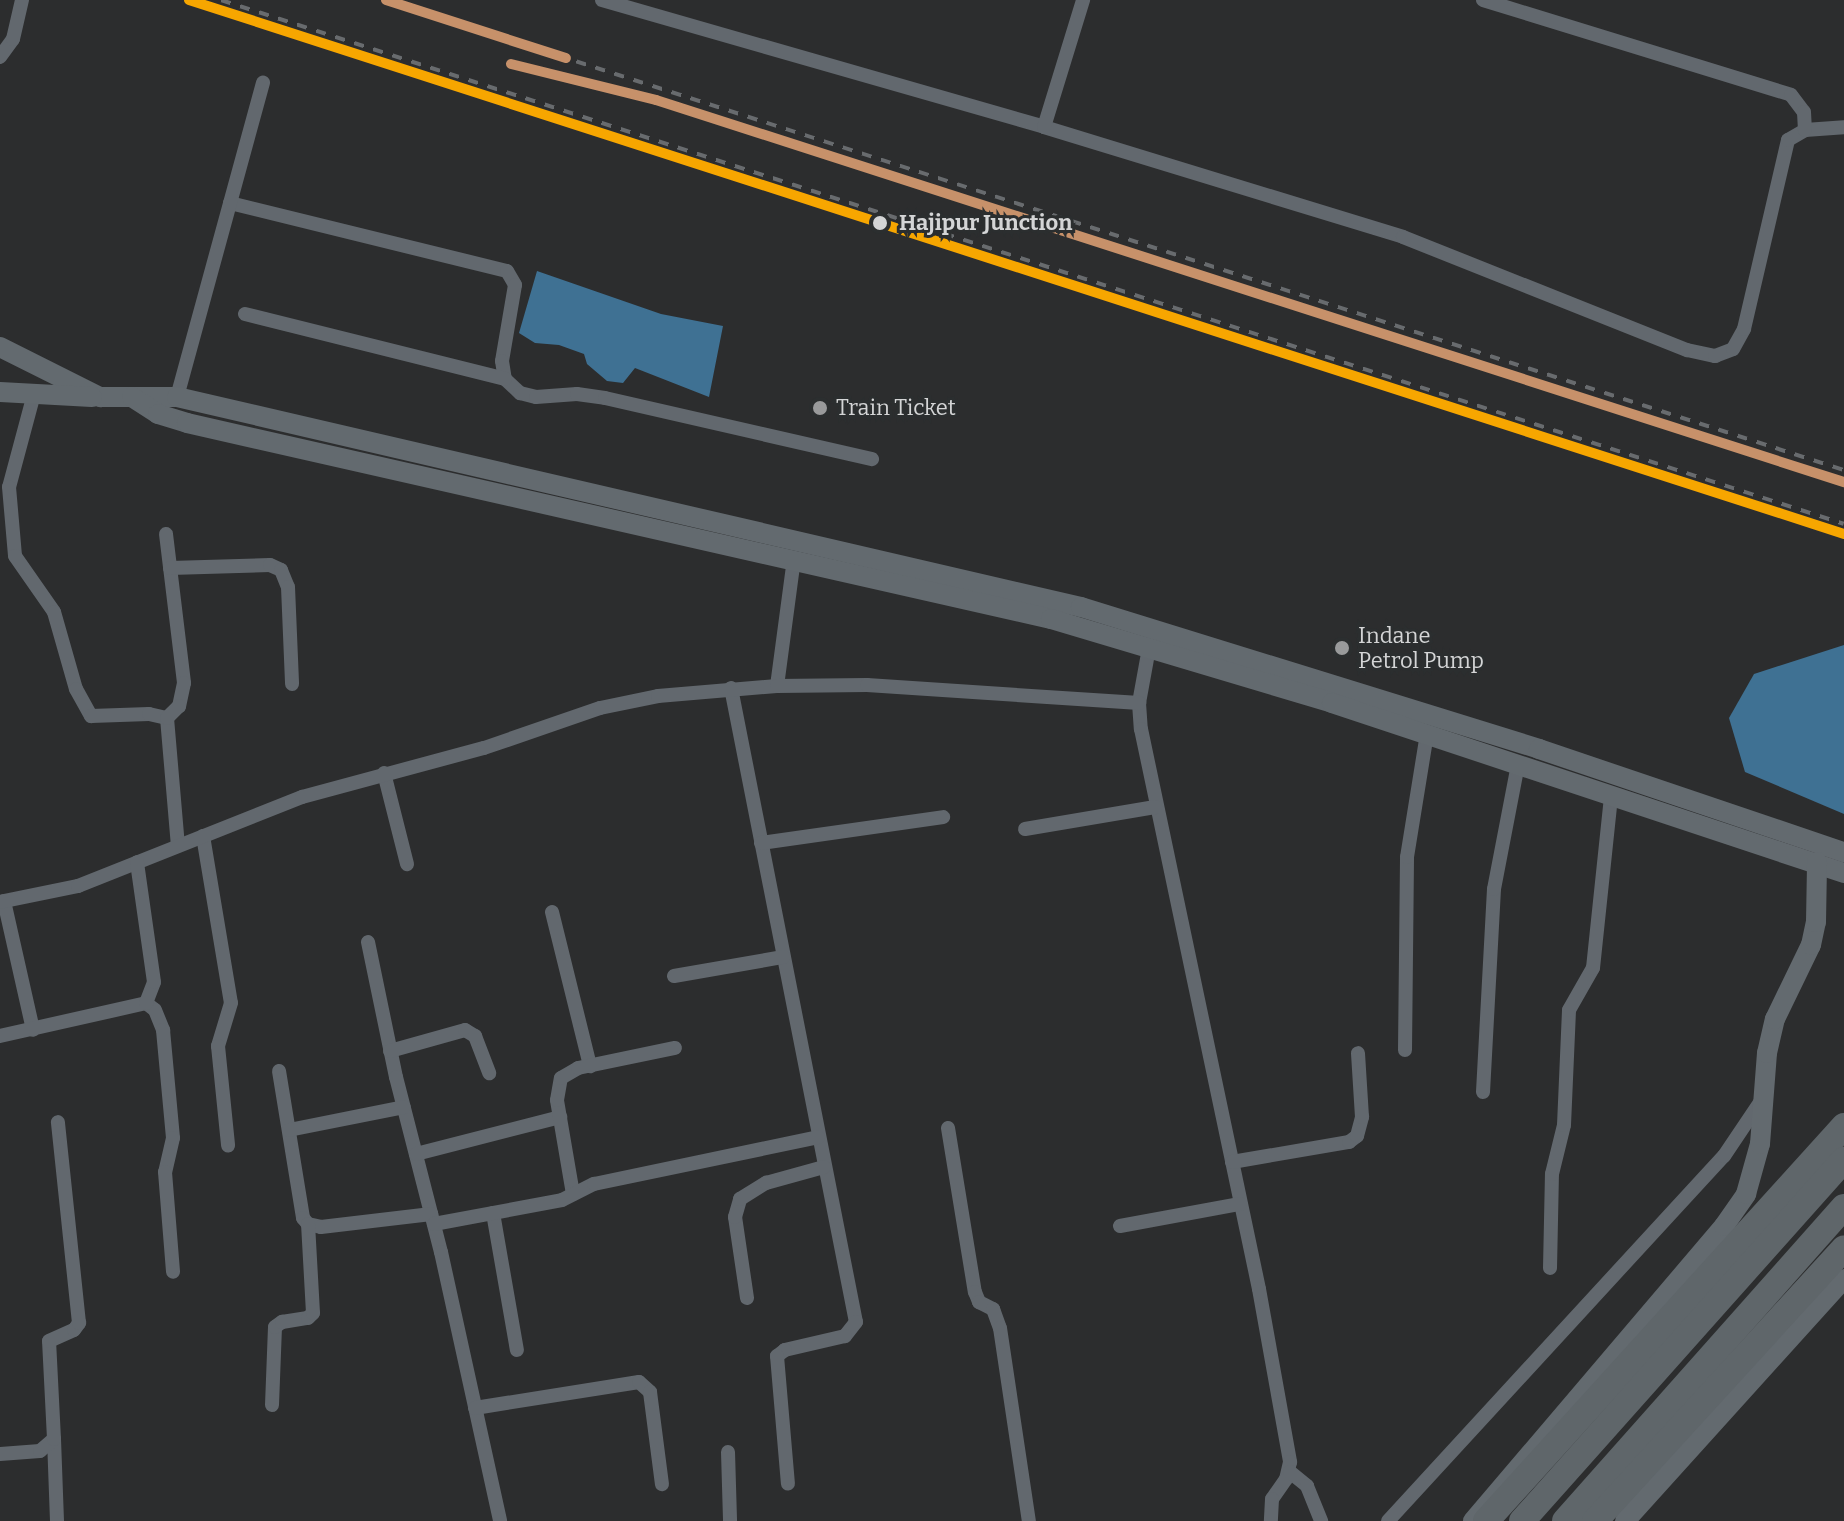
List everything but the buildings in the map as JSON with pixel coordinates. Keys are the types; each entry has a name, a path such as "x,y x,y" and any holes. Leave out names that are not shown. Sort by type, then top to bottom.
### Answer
{"highway":[{"path":"1486,1521 1844,1126"},
{"path":"1522,1521 1844,1159"},
{"path":"1565,1521 1844,1207"},
{"path":"1595,1521 1844,1248"}],"main road":[{"path":"0,347 100,397"},
{"path":"0,392 177,397 1066,604 1287,680 1427,734 1844,873"},
{"path":"132,397 158,414 187,423 1051,619 1149,648 1287,680 1554,753 1844,852"},
{"path":"1473,1521 1739,1207 1756,1170 1767,1053 1775,1019 1811,945 1816,922 1817,862"},
{"path":"1625,1521 1844,1279"}],"street":[{"path":"0,57 13,39 22,0"},
{"path":"602,0 1044,127 1403,237 1687,350 1715,356 1733,349 1741,339 1788,140 1805,130 1844,127"},
{"path":"1044,127 1083,0"},
{"path":"1483,0 1791,95 1804,112 1805,130"},
{"path":"177,397 263,83"},
{"path":"230,203 507,271 515,285 502,361 505,379"},
{"path":"245,314 505,379 520,393 536,397 577,394 605,398 872,459"},
{"path":"34,394 9,487 15,556 54,612 76,689 91,716 149,714 167,718"},
{"path":"166,534 184,683 179,706 167,718 178,846"},
{"path":"777,686 794,559"},
{"path":"170,568 270,565 281,570 288,587 292,684"},
{"path":"1149,648 1139,703 1155,807 1232,1162 1290,1472 1307,1486 1321,1521"},
{"path":"33,1030 2,902 78,886 302,797 484,748 600,708 658,696 731,688 867,685 1139,703"},
{"path":"731,688 856,1322 845,1336 785,1350 777,1356 788,1484"},
{"path":"1405,1050 1407,857 1427,734"},
{"path":"1483,1092 1494,889 1518,764"},
{"path":"384,773 407,864"},
{"path":"1550,1268 1552,1174 1564,1125 1569,1010 1593,968 1611,796"},
{"path":"1025,829 1155,807"},
{"path":"761,843 943,817"},
{"path":"203,836 231,1003 231,1011 218,1036 228,1145"},
{"path":"137,862 154,982 146,1003"},
{"path":"552,912 590,1066"},
{"path":"368,942 390,1051 432,1219 500,1521"},
{"path":"674,976 783,957"},
{"path":"0,1036 146,1003"},
{"path":"146,1003 155,1010 163,1030 173,1138 165,1172 173,1272"},
{"path":"390,1051 465,1030 475,1036 489,1073"},
{"path":"573,1194 560,1117 558,1086 561,1078 567,1072 675,1048"},
{"path":"1232,1162 1349,1142 1357,1136 1362,1117 1358,1053"},
{"path":"272,1405 275,1327 313,1313 308,1224 303,1218 279,1071"},
{"path":"1388,1521 1724,1156 1763,1098"},
{"path":"289,1130 404,1107"},
{"path":"416,1154 560,1117"},
{"path":"57,1521 49,1341 74,1330 80,1311 58,1122"},
{"path":"948,1128 975,1292 979,1302 993,1309 1000,1328 1029,1521"},
{"path":"308,1224 321,1227 493,1213 562,1200 594,1184 818,1137"},
{"path":"747,1298 735,1217 740,1199 766,1183 824,1167"},
{"path":"1120,1226 1240,1204"},
{"path":"493,1213 517,1350"},
{"path":"475,1408 639,1382 650,1392 662,1484"},
{"path":"0,1454 40,1451 54,1439"},
{"path":"728,1452 730,1521"},
{"path":"1271,1521 1272,1499 1290,1472"}],"water":[{"path":"537,271 661,314 723,326 709,397 635,368 623,383 607,381 587,364 584,354 559,345 535,343 519,333"},
{"path":"1844,645 1844,814 1745,772 1729,718 1754,674"}],"railway":[{"path":"221,0 1844,524"},
{"path":"386,0 1844,470"}],"transit line":[{"path":"189,0 1844,534"},
{"path":"386,0 566,58"},
{"path":"511,64 656,100 1844,482"}],"place":[{"name":"Hajipur Junction","path":"880,223"},
{"name":"Train Ticket","path":"820,408"},
{"name":"Indane Petrol Pump","path":"1342,648"}]}
